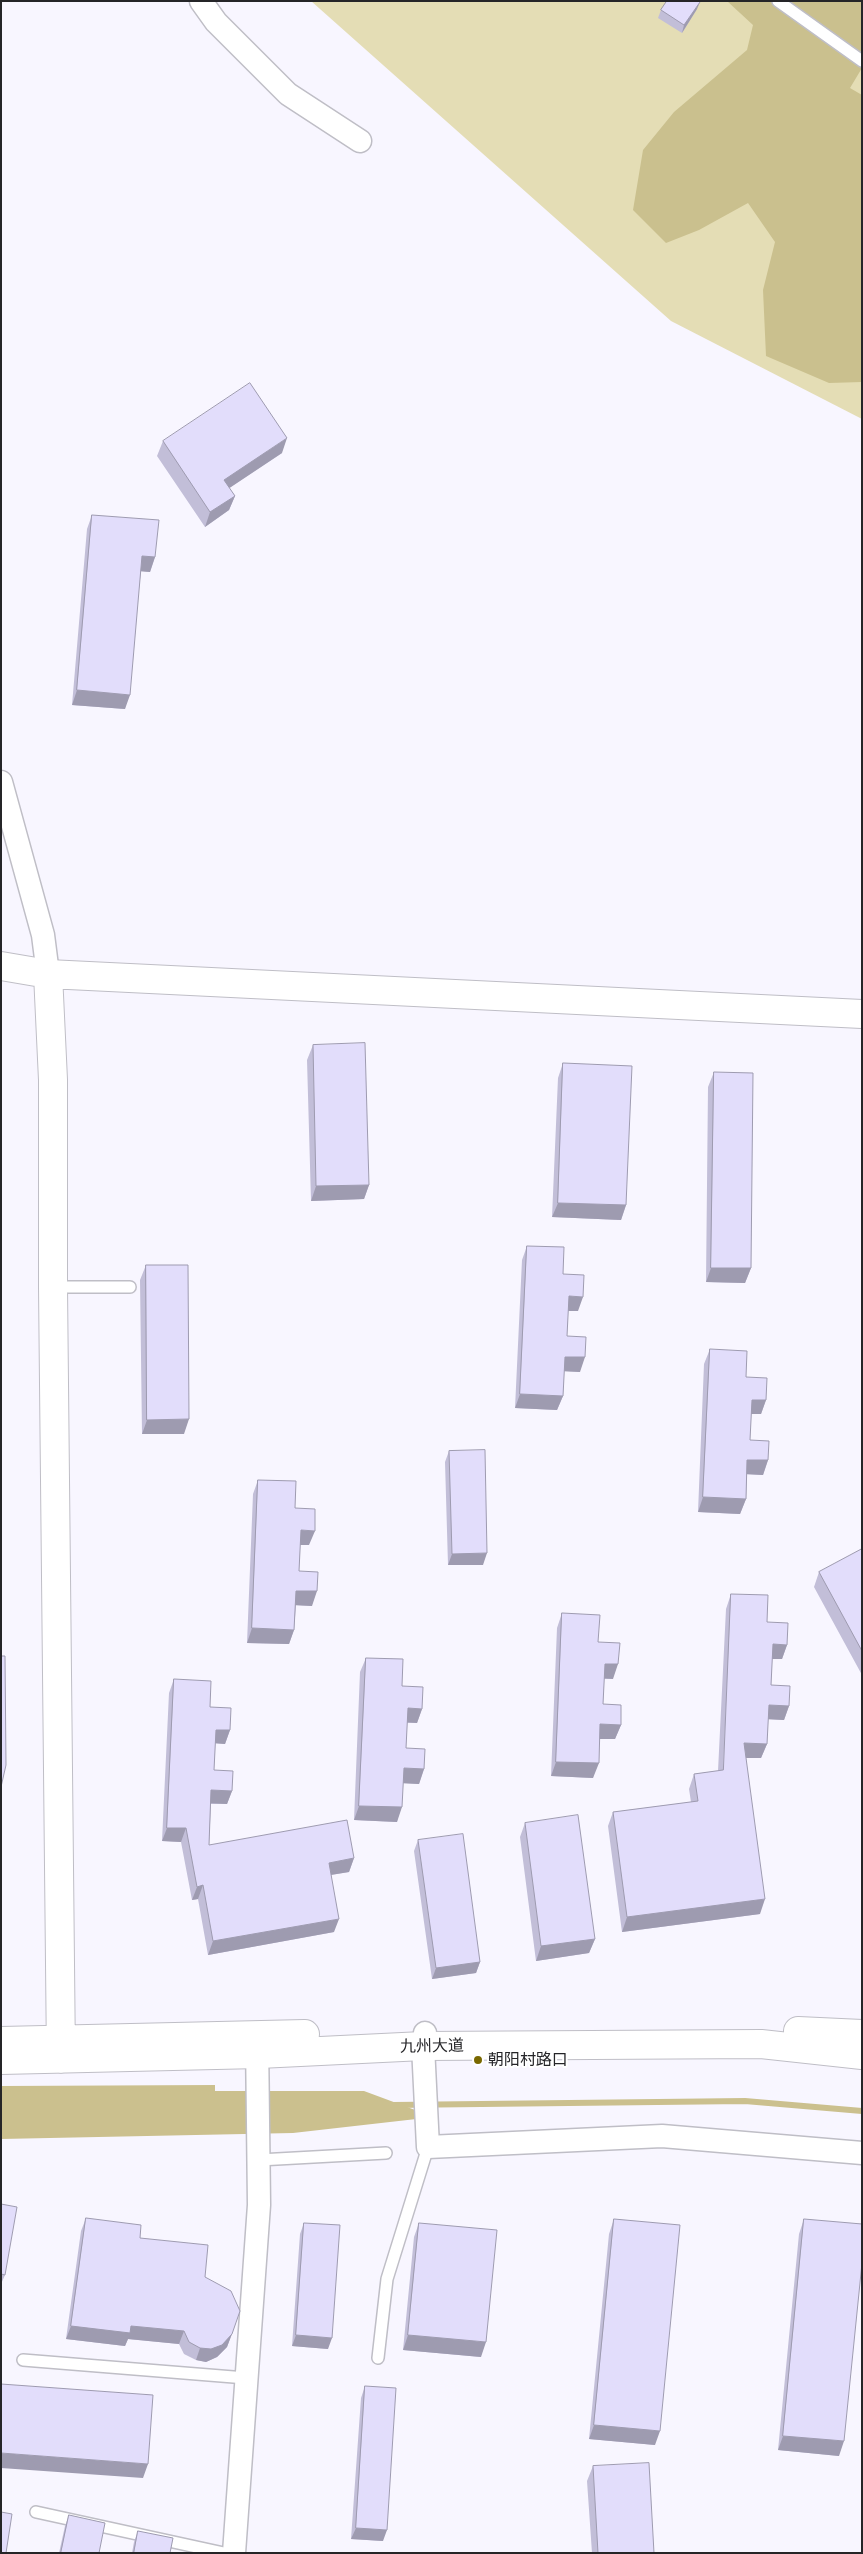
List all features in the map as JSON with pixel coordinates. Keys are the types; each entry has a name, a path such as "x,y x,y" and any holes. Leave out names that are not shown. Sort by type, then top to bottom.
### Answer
{"street":[{"path":"201,1 216,22 288,94 360,141"},
{"path":"1,782 43,935 48,974 53,1080 53,1287 61,2049 1,2041"},
{"path":"1,966 48,974 862,1014"},
{"path":"862,2034 764,2029 424,2039 428,2146 662,2136 862,2153"},
{"name":"九州大道","path":"1,2060 61,2049 424,2039 761,2044 862,2054"},
{"path":"234,2553 259,2205 258,2044"}],"lane":[{"path":"778,1 862,61"},
{"path":"53,1287 130,1287"},
{"path":"378,2358 387,2279 428,2146"},
{"path":"259,2160 386,2153"},
{"path":"23,2360 246,2378"},
{"path":"36,2512 224,2553"}],"shaded area":[{"path":"311,1 862,1 862,419 671,321"},
{"path":"727,1 862,1 862,68 850,88 862,95 862,382 829,383 766,356 763,290 775,242 748,203 699,230 666,243 633,210 643,150 674,112 747,50 753,25"},
{"path":"215,2085 215,2091 364,2091 434,2117 293,2133 1,2139 1,2086"}],"building":[{"path":"667,1 700,2 684,25 661,10"},
{"path":"250,383 287,438 224,480 235,496 210,512 163,441"},
{"path":"92,515 159,520 155,557 142,556 130,695 77,690"},
{"path":"365,1043 369,1185 316,1186 313,1045"},
{"path":"563,1063 632,1066 626,1205 558,1203"},
{"path":"714,1072 753,1073 751,1268 711,1268"},
{"path":"527,1246 564,1247 563,1274 584,1275 583,1297 569,1296 567,1336 586,1337 585,1357 565,1357 563,1396 520,1394"},
{"path":"146,1265 188,1265 189,1419 147,1420"},
{"path":"710,1349 747,1351 746,1377 767,1378 766,1400 752,1400 750,1440 769,1441 768,1460 747,1460 746,1499 703,1497"},
{"path":"485,1450 487,1553 452,1554 449,1451"},
{"path":"258,1480 296,1481 295,1508 315,1509 315,1531 301,1530 299,1571 318,1572 317,1591 296,1591 294,1630 252,1628"},
{"path":"862,1549 862,1651 819,1572"},
{"path":"731,1594 768,1595 767,1622 788,1623 787,1645 773,1644 771,1685 790,1686 789,1706 769,1705 767,1744 744,1743 765,1899 627,1917 613,1812 698,1801 694,1774 723,1770"},
{"path":"562,1613 600,1615 598,1642 620,1643 618,1664 605,1664 603,1704 621,1705 621,1725 600,1724 599,1763 556,1762"},
{"path":"1,1656 5,1656 6,1765 1,1787"},
{"path":"366,1658 403,1659 402,1686 423,1687 422,1709 408,1708 406,1748 425,1749 424,1769 404,1768 402,1807 359,1806"},
{"path":"174,1679 211,1681 210,1707 231,1708 230,1730 216,1730 214,1770 233,1771 232,1791 211,1790 209,1845 347,1820 354,1858 329,1863 339,1919 213,1941 203,1885 197,1887 186,1828 167,1828"},
{"path":"578,1815 595,1939 541,1946 525,1823"},
{"path":"463,1834 480,1962 436,1968 418,1840"},
{"path":"1,2204 17,2207 5,2275 1,2274"},
{"path":"86,2218 141,2225 140,2238 208,2245 205,2277 231,2291 240,2311 232,2334 222,2345 211,2349 200,2348 189,2342 184,2331 131,2326 130,2333 71,2326"},
{"path":"614,2219 680,2225 660,2431 594,2425"},
{"path":"804,2219 862,2224 862,2263 844,2441 783,2436"},
{"path":"304,2223 340,2225 332,2338 296,2335"},
{"path":"419,2223 497,2230 486,2342 408,2335"},
{"path":"1,2384 153,2395 148,2464 1,2453"},
{"path":"365,2386 396,2388 387,2530 356,2528"},
{"path":"649,2463 654,2553 598,2553 593,2466"},
{"path":"1,2512 12,2514 6,2553 1,2553"},
{"path":"69,2515 105,2523 99,2553 61,2553"},
{"path":"138,2531 173,2538 170,2553 134,2553"}],"waterway":[{"path":"393,2105 745,2101 862,2111"}],"place":[{"name":"朝阳村路口","path":"478,2060"}]}
